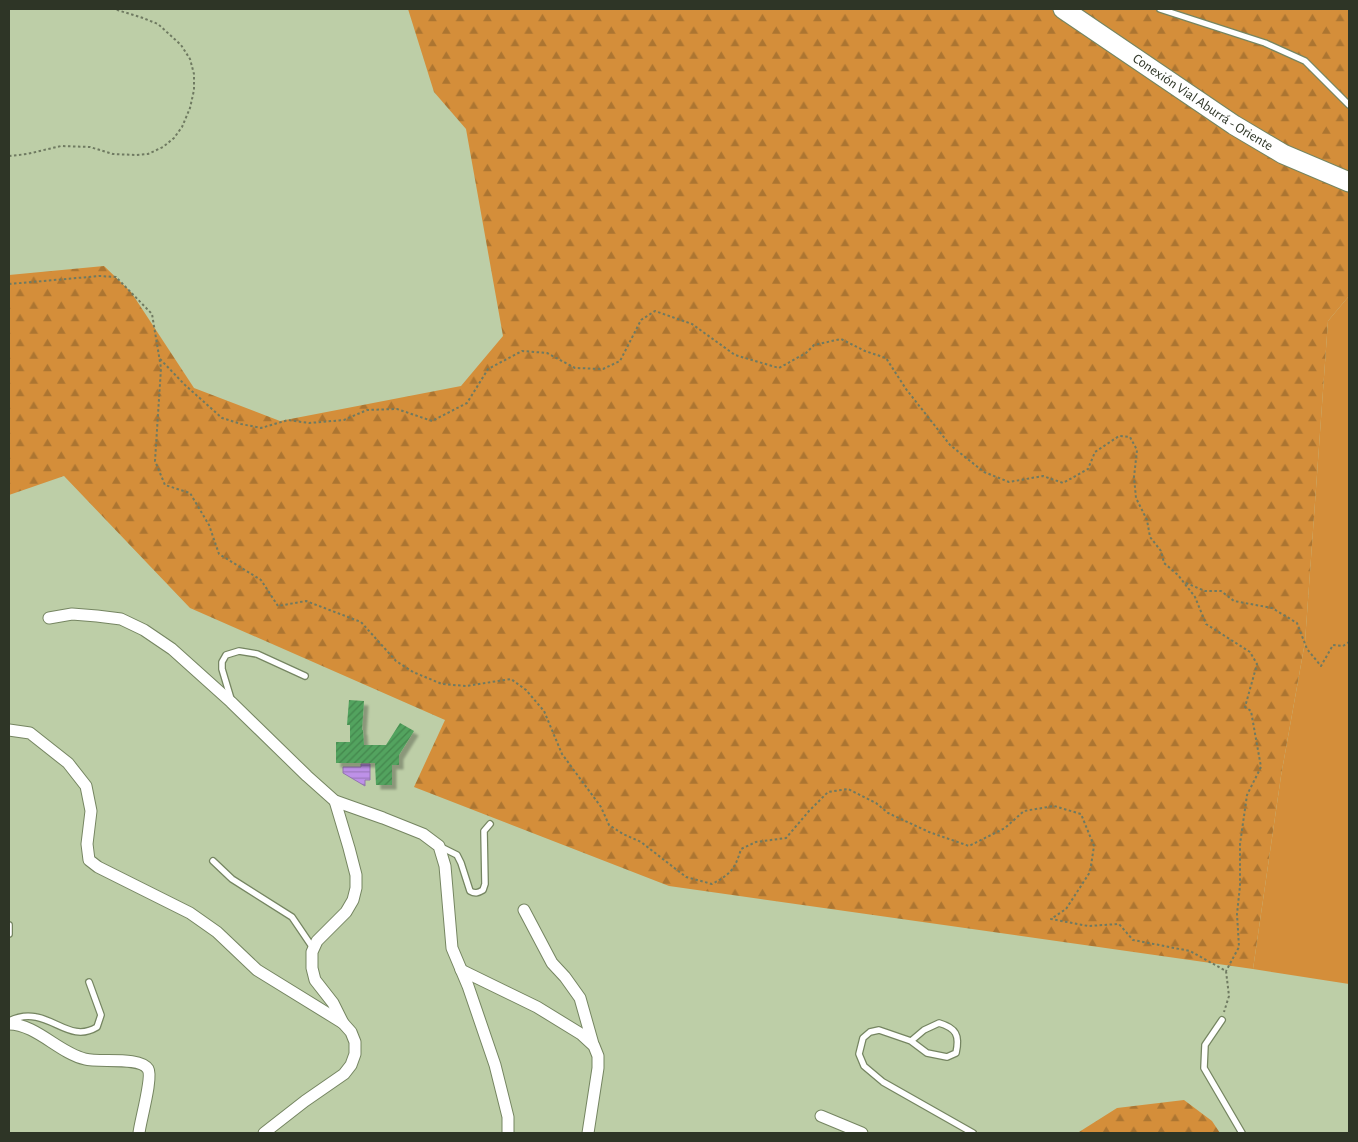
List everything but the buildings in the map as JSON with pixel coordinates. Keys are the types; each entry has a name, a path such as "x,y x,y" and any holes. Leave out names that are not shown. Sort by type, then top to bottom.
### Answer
{"main road":[{"name":"Conexión Vial Aburrá - Oriente","path":"1063,9 1234,125 1283,154 1349,182"}],"street":[{"path":"49,618 72,614 121,619 144,630 172,649 335,801 423,834 439,846 445,866 452,948 496,1064 508,1117 508,1133"},
{"path":"9,730 30,733 68,763 86,786 91,811 87,844 89,860 98,867 190,913 217,932 257,970 343,1023"},
{"path":"264,1133 344,1074 351,1065 355,1054 355,1042 351,1032 343,1023 333,1003 315,980 312,968 312,952 317,941 346,912 353,900 356,888 356,875 335,801"},
{"path":"524,910 552,963 580,998 598,1056 598,1068 588,1133"},
{"path":"461,970 537,1007 581,1034 594,1046"},
{"path":"9,1023 35,1032 63,1050 85,1059 135,1062 147,1067 149,1070 149,1083 138,1133"},
{"path":"821,1116 862,1133"}],"lane":[{"path":"1160,9 1265,43 1305,61 1349,105"},
{"path":"231,702 222,670 222,662 226,656 239,651 257,654 305,676"},
{"path":"439,846 457,855 470,891 479,893 484,890 485,884 484,831 490,824"},
{"path":"212,861 232,879 292,917 314,948"},
{"path":"9,925 9,934"},
{"path":"9,1023 18,1017 36,1017 72,1031 89,1032 97,1027 101,1015 89,982"},
{"path":"1222,1020 1205,1044 1204,1068 1242,1133"},
{"path":"911,1040 924,1030 939,1023 948,1026 956,1033 958,1043 956,1052 947,1056 927,1053 911,1040 879,1030 870,1032 863,1038 859,1054 864,1066 883,1082 973,1133"}],"path":[{"path":"9,156 62,146 90,147 113,154 148,154 163,147 174,138 182,127 190,108 194,90 194,74 190,59 181,45 158,24 114,9"},
{"path":"9,284 100,276 116,277 152,314 161,368 155,462 165,486 190,494 209,525 218,554 261,580 278,606 306,601 361,622 396,661 412,672 442,684 466,686 511,679 526,690 544,711 562,754 601,808 609,825 640,842 686,877 712,884 726,876 736,864 741,849 756,842 786,838 828,792 848,789 876,803 888,813 930,832 969,846 1005,828 1024,811 1054,806 1080,814 1094,846 1090,872 1066,909 1052,919 1088,926 1119,924 1133,940 1190,951 1226,971"},
{"path":"159,358 185,385 222,418 261,428 288,420 309,423 344,420 367,410 397,409 432,421 467,403 488,369 522,351 547,352 575,368 603,369 620,361 641,320 655,312 692,324 734,355 779,368 806,353 814,345 841,339 865,351 886,358 906,389 950,445 984,472 1009,482 1044,476 1063,484 1088,469 1095,452 1119,436 1130,437 1138,450 1134,478 1136,498 1147,520 1150,537 1161,551 1164,563 1178,575 1195,597 1206,624 1250,652 1258,664 1245,706 1251,711 1261,767 1247,795 1240,844 1239,947 1226,971 1229,996 1222,1020"},
{"path":"1184,582 1205,591 1221,591 1234,601 1272,608 1297,623 1307,649 1321,666 1333,645 1343,646 1349,642"}],"green space":[{"path":"408,9 1349,9 1349,296 1328,321 1305,642 1281,776 1253,969 669,886 414,787 445,720 190,608 64,476 9,495 9,275 104,266 131,292 194,388 280,421 461,386 503,336 466,129 434,92"},
{"path":"1349,296 1349,984 1253,969 1281,776 1305,642 1328,321"},
{"path":"1184,1100 1212,1121 1220,1133 1057,1133 1079,1132 1117,1108"}],"shaded area":[{"path":"361,764 370,764 370,780 365,780 365,786 343,773 343,767 361,767"}]}
